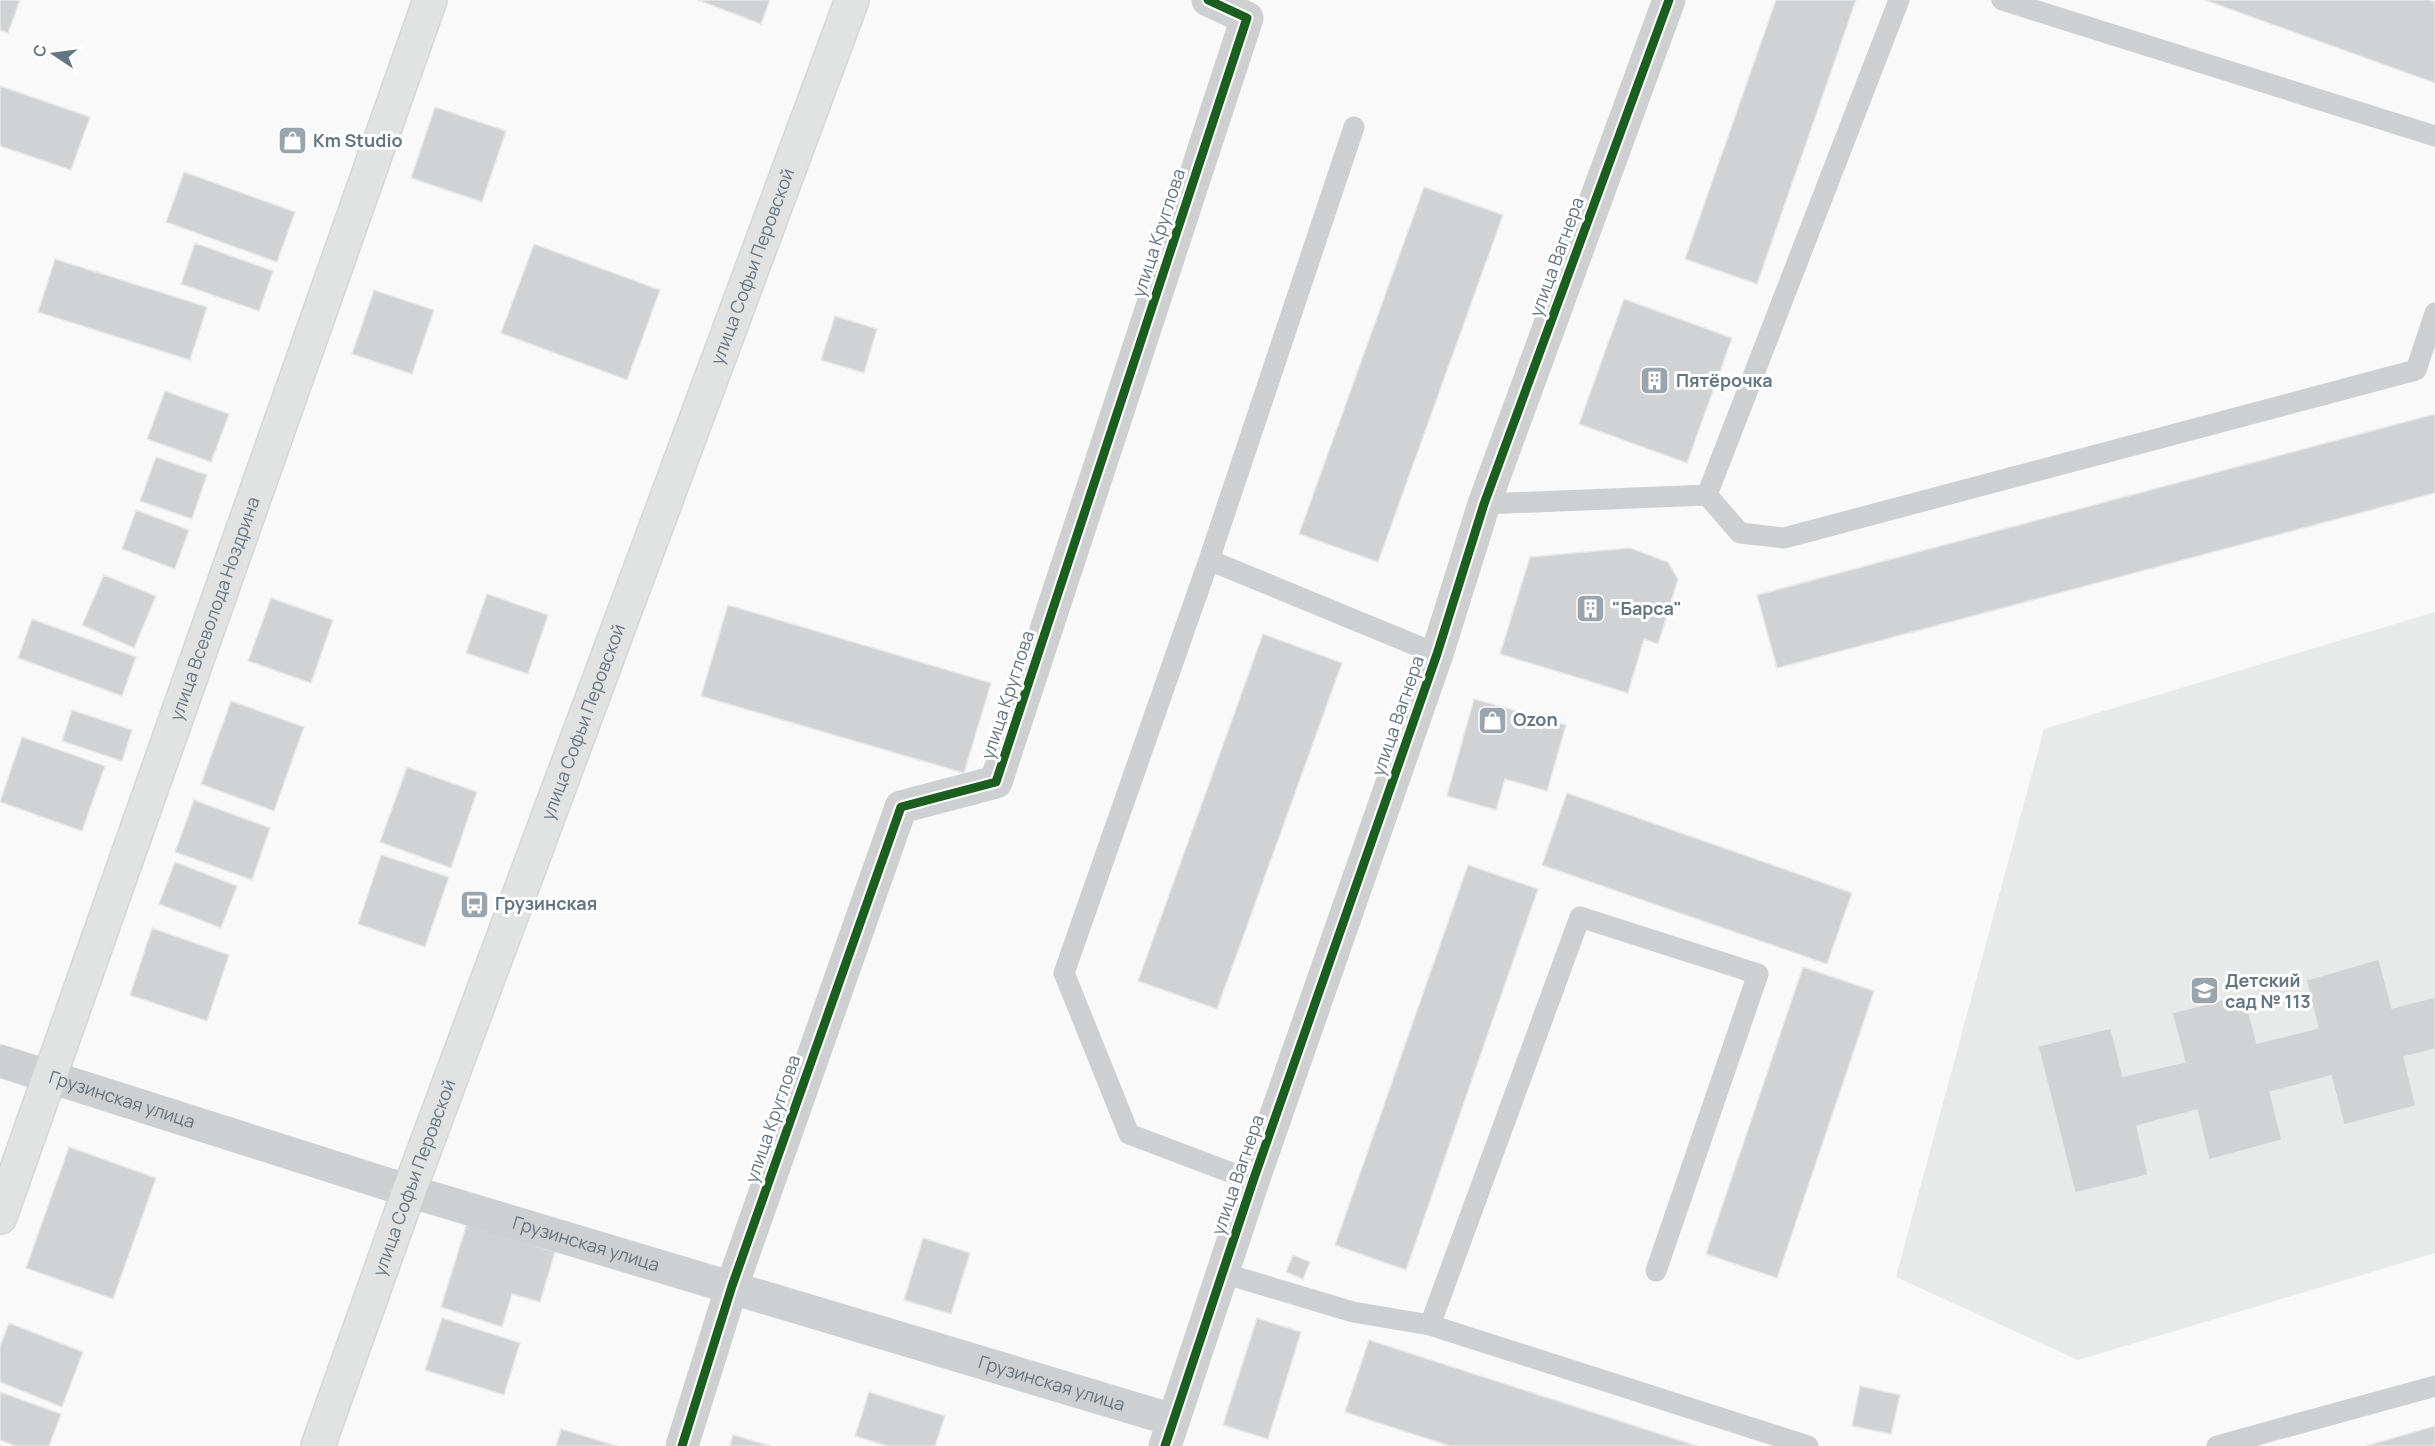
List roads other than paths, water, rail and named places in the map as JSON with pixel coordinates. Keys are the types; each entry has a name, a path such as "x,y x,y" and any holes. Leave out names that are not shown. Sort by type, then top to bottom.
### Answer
{"main road":[{"name":"улица Всеволода Ноздрина","path":"0,1217 430,0"},
{"name":"улица Софьи Перовской","path":"318,1446 409,1191 852,0"}],"street":[{"name":"улица Круглова","path":"682,1446 732,1286 901,807 996,782 1247,18 1208,0"},
{"name":"улица Вагнера","path":"1169,1433 1253,1180 1437,654 1484,504 1669,0"},
{"name":"Грузинская улица","path":"0,1060 409,1191 732,1286 1169,1433"}],"lane":[{"path":"1707,495 1899,0"},
{"path":"2002,0 2435,136"},
{"path":"1253,1180 1129,1134 1064,973 1209,560 1354,127"},
{"path":"1707,495 1740,532 1784,538 2426,371 2435,313"},
{"path":"1484,504 1707,495"},
{"path":"1209,560 1437,654"},
{"path":"1430,1324 1580,916 1758,974 1656,1271"},
{"path":"1223,1273 1353,1312 1430,1324 1808,1446"},
{"path":"2217,1446 2435,1386"}],"place":[{"name":"Кm Studio","path":"292,141"},
{"name":"Пятёрочка","path":"1655,381"},
{"name":"\"Барса\"","path":"1591,609"},
{"name":"Ozon","path":"1492,720"},
{"name":"Грузинская","path":"474,904"},
{"name":"Детский сад № 113","path":"2204,991"}]}
